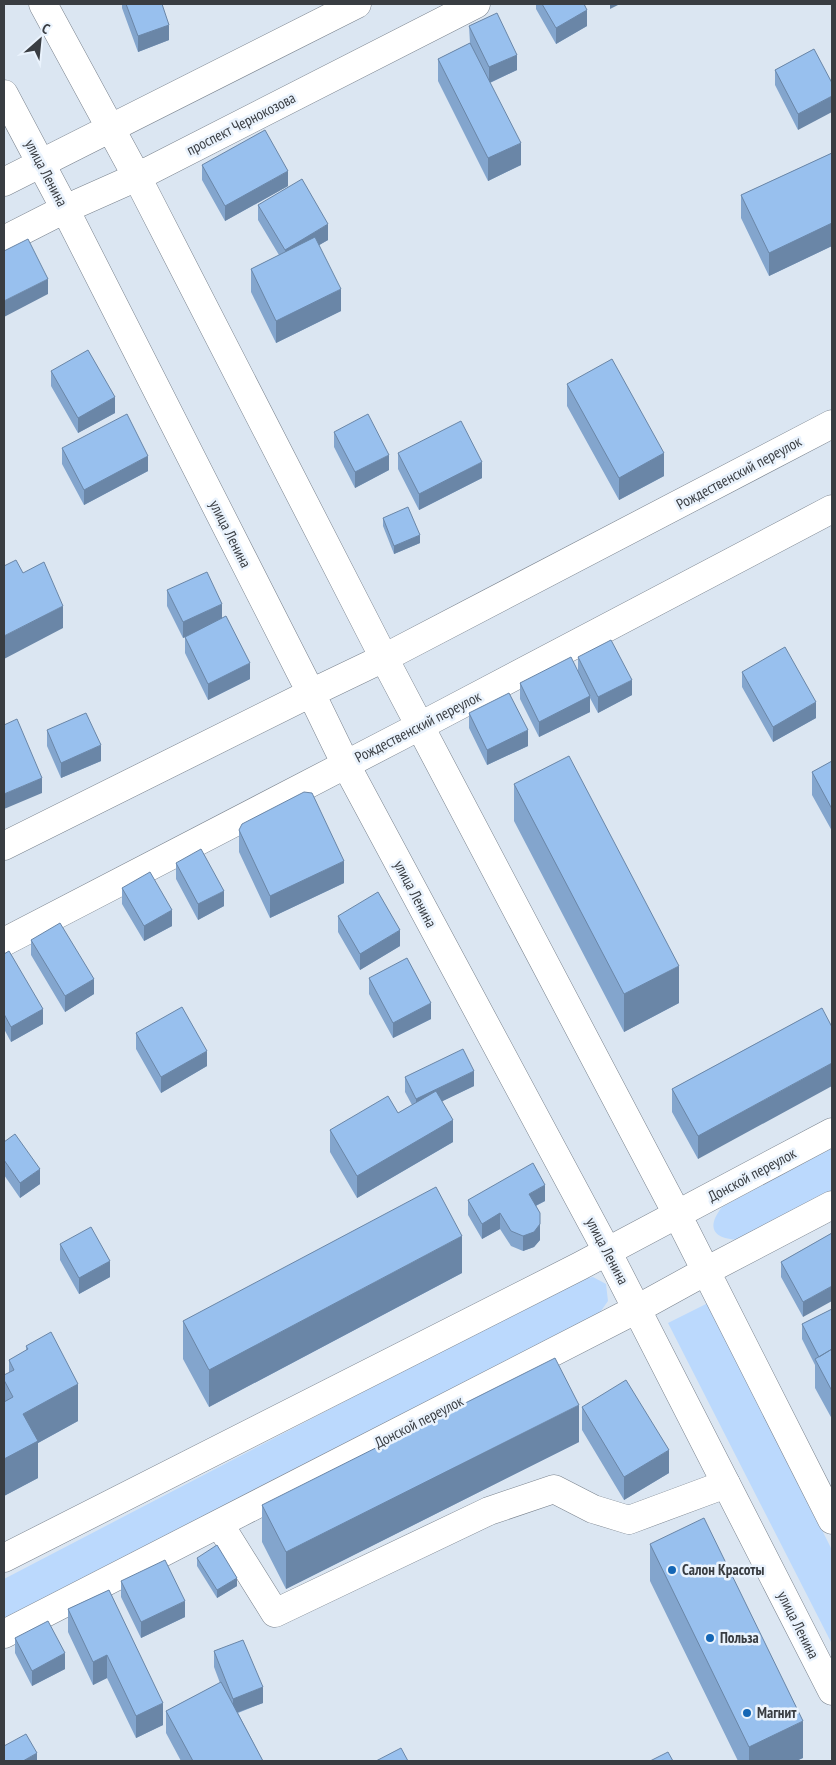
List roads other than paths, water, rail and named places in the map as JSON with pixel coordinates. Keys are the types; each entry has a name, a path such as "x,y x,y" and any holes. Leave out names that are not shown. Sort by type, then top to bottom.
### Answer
{"street":[{"path":"43,4 137,177 384,658 706,1271 832,1520"},
{"path":"4,182 357,4"},
{"name":"проспект Чернокозова","path":"4,240 65,209 137,177 476,4"},
{"name":"улица Ленина","path":"4,94 65,209 346,765 607,1251 832,1691"},
{"name":"Рождественский переулок","path":"4,846 384,658 832,424"},
{"name":"Рождественский переулок","path":"4,942 346,765 832,509"},
{"name":"Донской переулок","path":"4,1558 607,1251 832,1132"},
{"name":"Донской переулок","path":"4,1634 637,1309 832,1205"},
{"path":"220,1524 275,1613 489,1512 554,1489 593,1509 629,1520 726,1484"}],"place":[{"name":"Салон Красоты","path":"672,1570"},
{"name":"Польза","path":"710,1638"},
{"name":"Магнит","path":"747,1713"}]}
